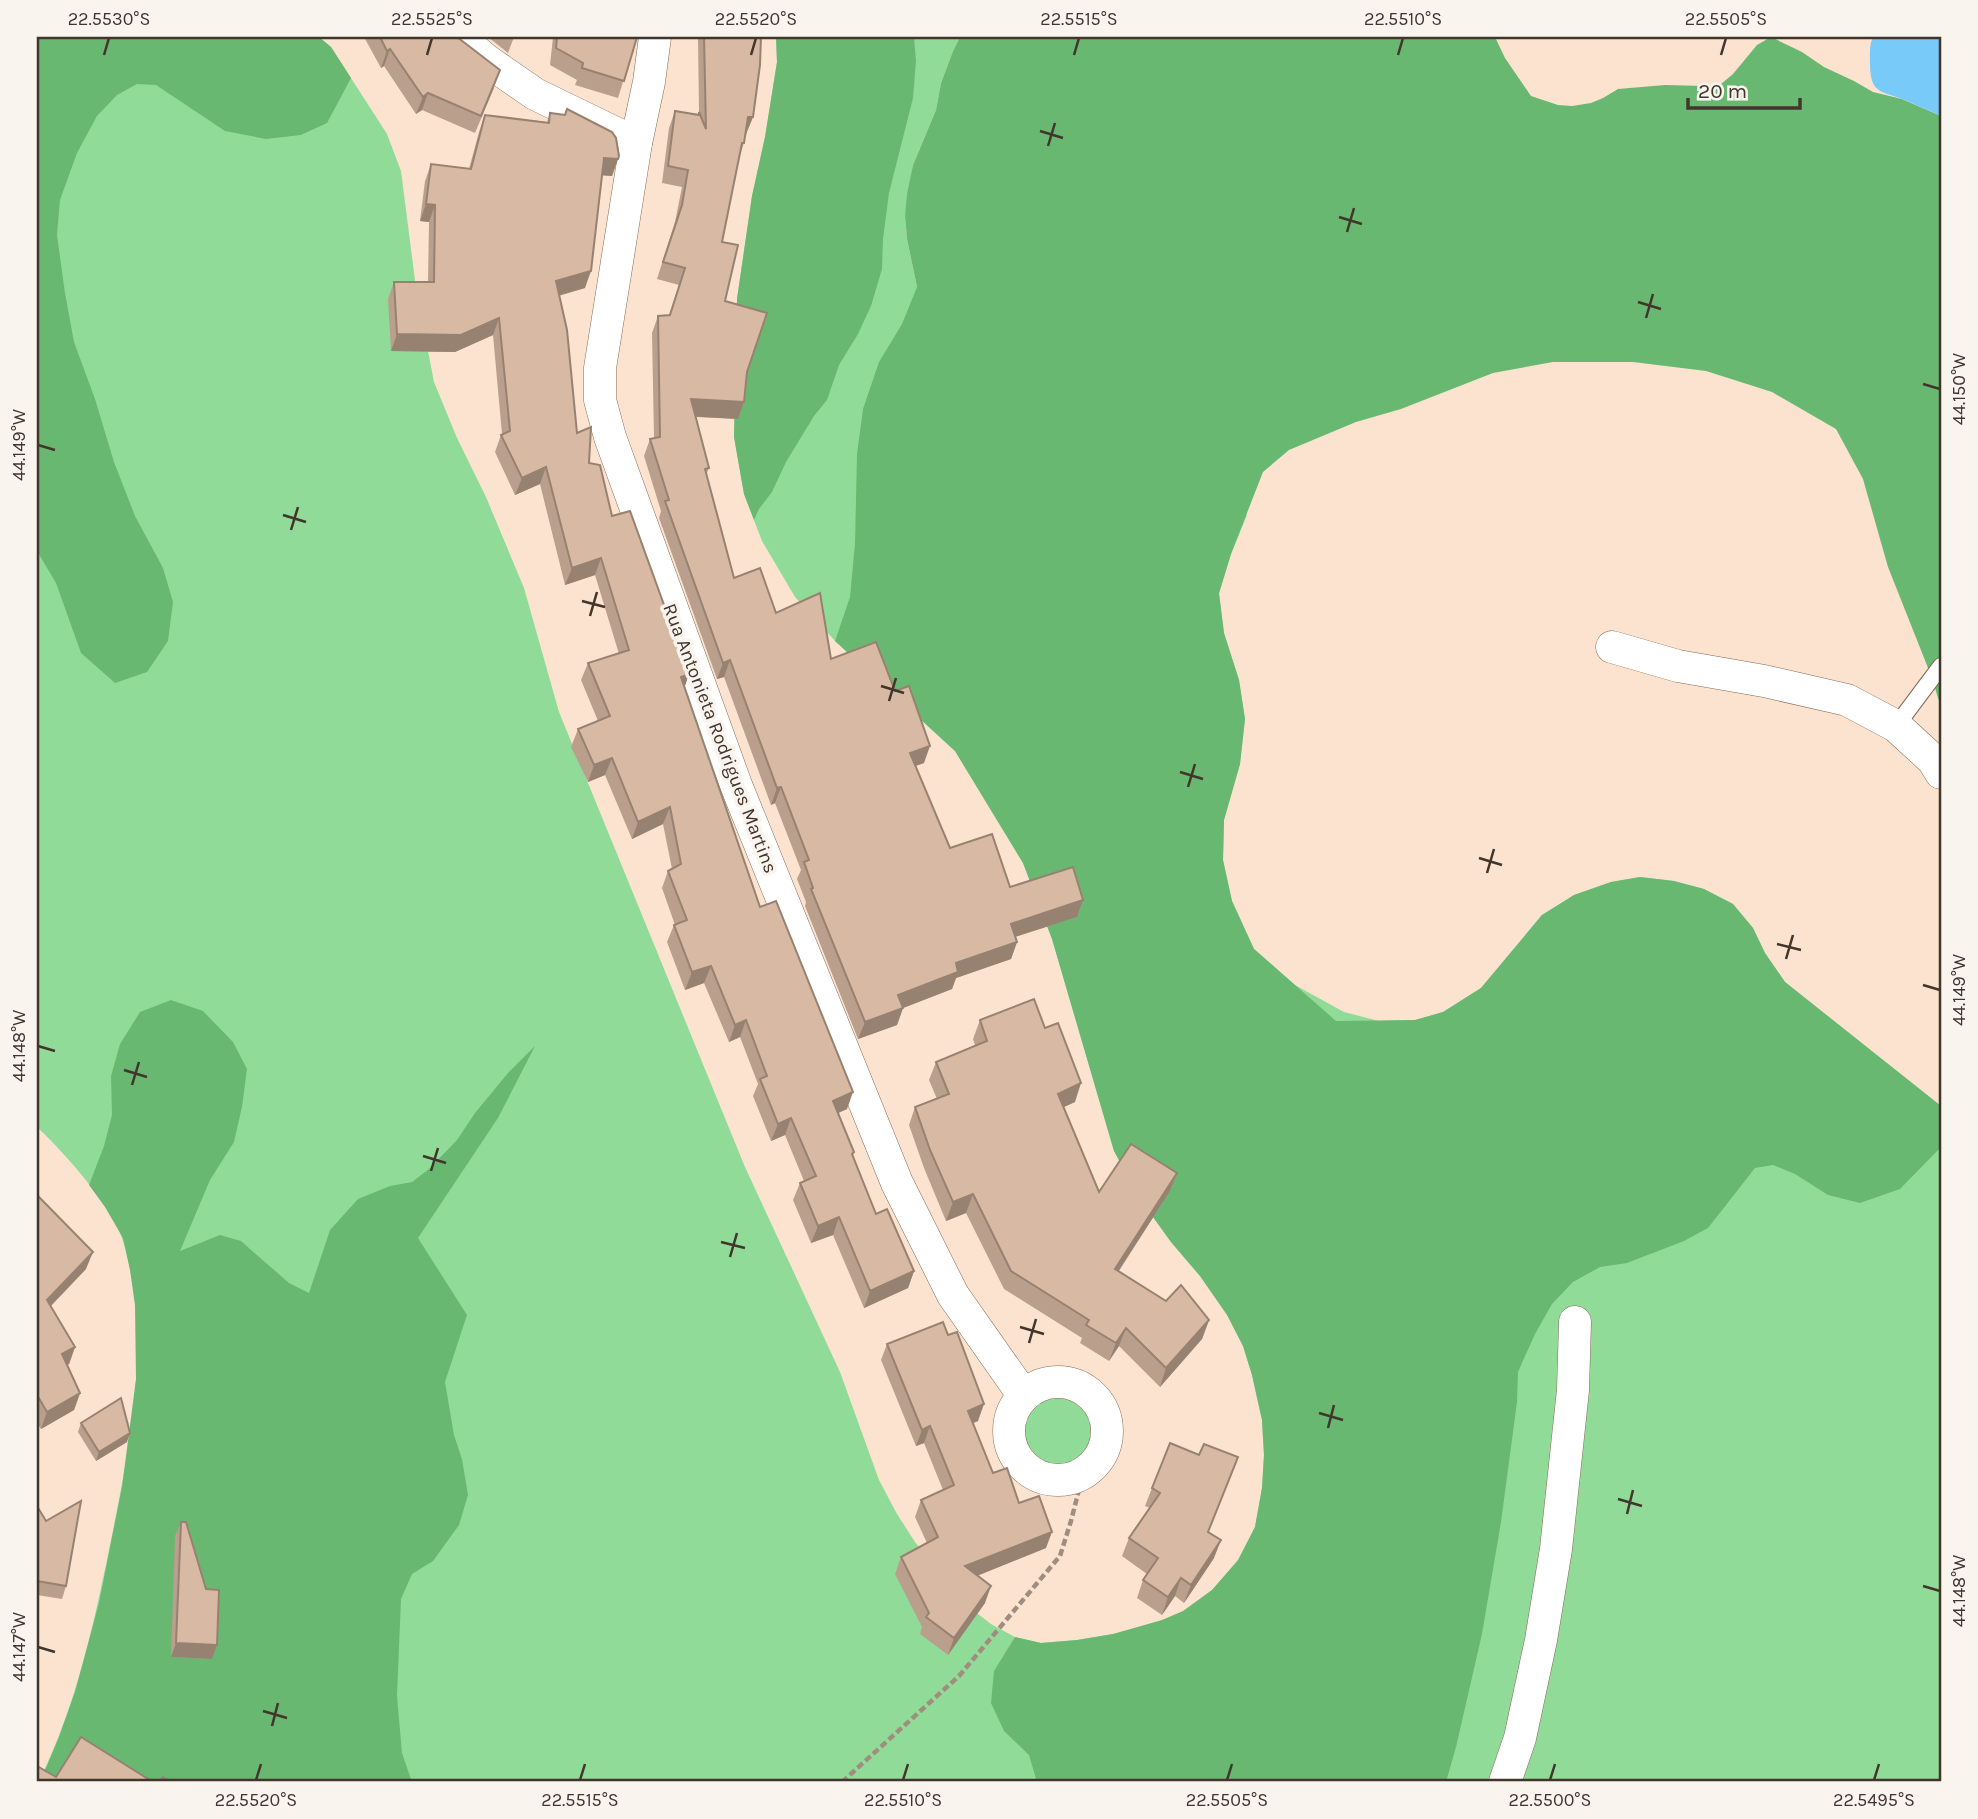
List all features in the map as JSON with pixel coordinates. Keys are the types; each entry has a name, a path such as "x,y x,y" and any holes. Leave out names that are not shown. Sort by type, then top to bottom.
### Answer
{"street":[{"path":"459,37 486,60 535,94 636,143"},
{"name":"Rua Antonieta Rodrigues Martins","path":"654,37 649,82 636,143 600,368 600,400 610,437 736,785 897,1183 953,1296 1024,1396"},
{"path":"1612,647 1678,666 1764,681 1847,700 1896,726 1933,760 1941,773"},
{"path":"1505,1782 1523,1726 1556,1549 1573,1390 1575,1322"},
{"path":"1056,1382 1081,1387 1100,1405 1106,1420 1107,1438 1100,1457 1083,1474 1048,1480 1037,1476 1019,1460 1010,1439 1012,1416 1024,1396 1039,1386 1056,1382"}],"lane":[{"path":"1896,726 1941,666"}],"path":[{"path":"842,1782 959,1676 1060,1556 1083,1474"}],"green space":[{"path":"37,37 319,37 331,47 387,134 401,171 416,288 434,382 524,588 559,712 745,1167 840,1372 879,1480 915,1542 969,1607 991,1624 1015,1637 1041,1643 1113,1634 1147,1626 1183,1612 1212,1590 1238,1561 1255,1527 1262,1488 1262,1420 1252,1375 1243,1346 1227,1314 1140,1199 1114,1151 1052,939 1023,863 955,751 835,641 795,597 762,541 744,494 734,437 737,299 752,196 777,62 776,37 960,37 941,83 936,110 913,165 905,216 917,287 1247,515 1219,594 1224,633 1239,680 1245,719 1240,764 1224,820 1223,860 1232,901 1254,949 1295,985 1344,1012 1379,1021 1415,1020 1443,1012 1481,988 1542,915 1574,895 1611,882 1640,877 1674,881 1704,889 1733,904 1753,928 1765,953 1785,982 1941,1106 1941,1782 37,1782 59,1736 79,1678 94,1619 127,1459 136,1386 137,1349 131,1276 118,1228 86,1180 37,1127"},
{"path":"37,37 319,37 331,47 351,78 327,123 301,135 266,139 225,131 156,85 137,84 117,95 97,116 77,153 60,200 57,235 74,342 114,462 135,516 163,568 173,602 168,641 147,672 115,683 81,653 56,583 37,551"},
{"path":"776,37 914,37 916,61 913,98 889,193 882,269 871,306 839,365 827,400 786,462 772,492 754,520 744,494 734,437 737,299 752,196 777,62"},
{"path":"960,37 1495,37 1505,58 1531,96 1558,105 1572,106 1591,103 1618,89 1721,84 1757,45 1771,37 1873,92 1902,99 1941,116 1941,708 1932,678 1888,567 1863,479 1836,429 1772,392 1706,371 1633,362 1553,362 1493,373 1401,409 1356,422 1289,450 1263,472 1219,593 1224,633 1239,680 1245,719 1240,764 1224,820 1223,860 1232,901 1254,949 1336,1021 1415,1020 1443,1012 1481,988 1542,915 1574,895 1611,882 1640,877 1674,881 1704,889 1733,904 1753,928 1765,953 1785,982 1941,1106 1941,1147 1900,1189 1860,1203 1828,1195 1795,1174 1773,1165 1755,1168 1708,1228 1684,1241 1627,1263 1600,1267 1573,1282 1552,1304 1518,1372 1517,1402 1501,1522 1482,1634 1446,1782 1037,1782 1029,1755 1004,1731 991,1703 994,1671 1015,1637 1041,1643 1113,1634 1183,1611 1212,1590 1238,1560 1255,1527 1262,1488 1264,1455 1262,1420 1243,1346 1227,1315 1200,1276 1140,1199 1114,1151 1052,939 1023,863 955,751 835,641 850,597 855,544 857,454 863,409 879,362 902,324 917,287 905,216 913,165 936,110 941,83"},
{"path":"171,1000 203,1011 233,1042 247,1069 234,1142 210,1180 180,1251 220,1235 241,1241 289,1283 309,1293 330,1230 358,1199 390,1186 412,1182 429,1169 457,1140 508,1073 535,1046 498,1118 418,1238 467,1315 445,1382 468,1495 459,1525 433,1561 412,1574 401,1599 397,1696 402,1753 412,1782 37,1782 46,1768 75,1692 99,1603 122,1487 136,1379 135,1305 123,1238 89,1185 112,1115 111,1076 120,1044 140,1012"},
{"path":"1058,1392 1073,1395 1086,1404 1095,1417 1098,1432 1095,1447 1086,1460 1073,1469 1058,1472 1043,1469 1030,1460 1021,1447 1018,1432 1021,1417 1030,1404 1043,1395"}],"water":[{"path":"1873,37 1941,37 1941,116 1875,87 1870,64"}],"building":[{"path":"380,37 457,37 500,70 481,116 428,93 423,97 390,49 387,51"},
{"path":"557,37 637,37 624,81 582,68 583,63 556,48"},
{"path":"704,37 761,37 753,117 748,117 722,242 738,245 725,301 767,313 747,372 744,402 691,399 709,468 705,469 734,578 760,568 776,613 820,593 831,659 876,642 895,691 909,686 930,746 910,753 950,848 992,834 1010,887 1073,867 1083,900 1011,924 1017,942 956,963 958,972 898,995 903,1008 865,1022 811,889 813,888 804,862 809,860 781,787 777,788 730,660 723,663 665,501 669,500 650,439 660,437 658,316 670,315 685,268 663,262 682,205 688,170 668,166 675,111 699,115 699,112 706,129"},
{"path":"567,109 612,132 616,138 619,156 618,159 604,158 591,271 556,281 567,330 577,433 591,427 589,463 600,465 612,516 630,511 689,674 681,677 760,907 776,901 853,1092 833,1101 876,1214 887,1209 914,1271 870,1291 839,1217 818,1226 800,1183 816,1176 791,1118 778,1124 760,1079 767,1076 746,1020 735,1025 711,966 692,972 674,925 687,920 668,871 681,864 670,807 638,822 612,758 594,765 578,729 610,716 588,663 629,650 601,558 572,568 546,467 522,478 501,435 510,431 499,318 461,335 397,334 394,282 434,282 435,205 426,204 431,164 471,169 485,115 549,123 550,113 565,115"},
{"path":"1034,999 1045,1028 1058,1023 1081,1083 1058,1094 1099,1192 1131,1144 1177,1173 1115,1269 1166,1301 1181,1285 1209,1320 1166,1368 1126,1328 1116,1343 1086,1325 1089,1320 1011,1271 973,1194 953,1202 930,1150 915,1107 949,1094 936,1062 987,1041 980,1020"},
{"path":"37,1195 93,1252 47,1300 75,1347 62,1354 80,1393 47,1412 37,1395"},
{"path":"943,1322 948,1335 957,1332 984,1404 968,1411 993,1473 1007,1468 1019,1503 1039,1496 1052,1532 965,1566 991,1586 954,1638 926,1617 929,1613 901,1557 938,1537 921,1500 954,1485 930,1426 922,1430 887,1344"},
{"path":"121,1398 130,1433 99,1452 81,1423"},
{"path":"1170,1443 1199,1455 1204,1444 1238,1457 1208,1532 1221,1540 1191,1585 1181,1578 1168,1597 1143,1580 1158,1558 1129,1538 1160,1493 1152,1488"},
{"path":"81,1501 66,1586 37,1581 37,1506 46,1521"},
{"path":"181,1522 186,1522 206,1589 219,1590 217,1645 176,1643"},
{"path":"81,1737 153,1782 37,1782 37,1766 56,1777"},
{"path":"163,1777 172,1782 159,1782"}]}
